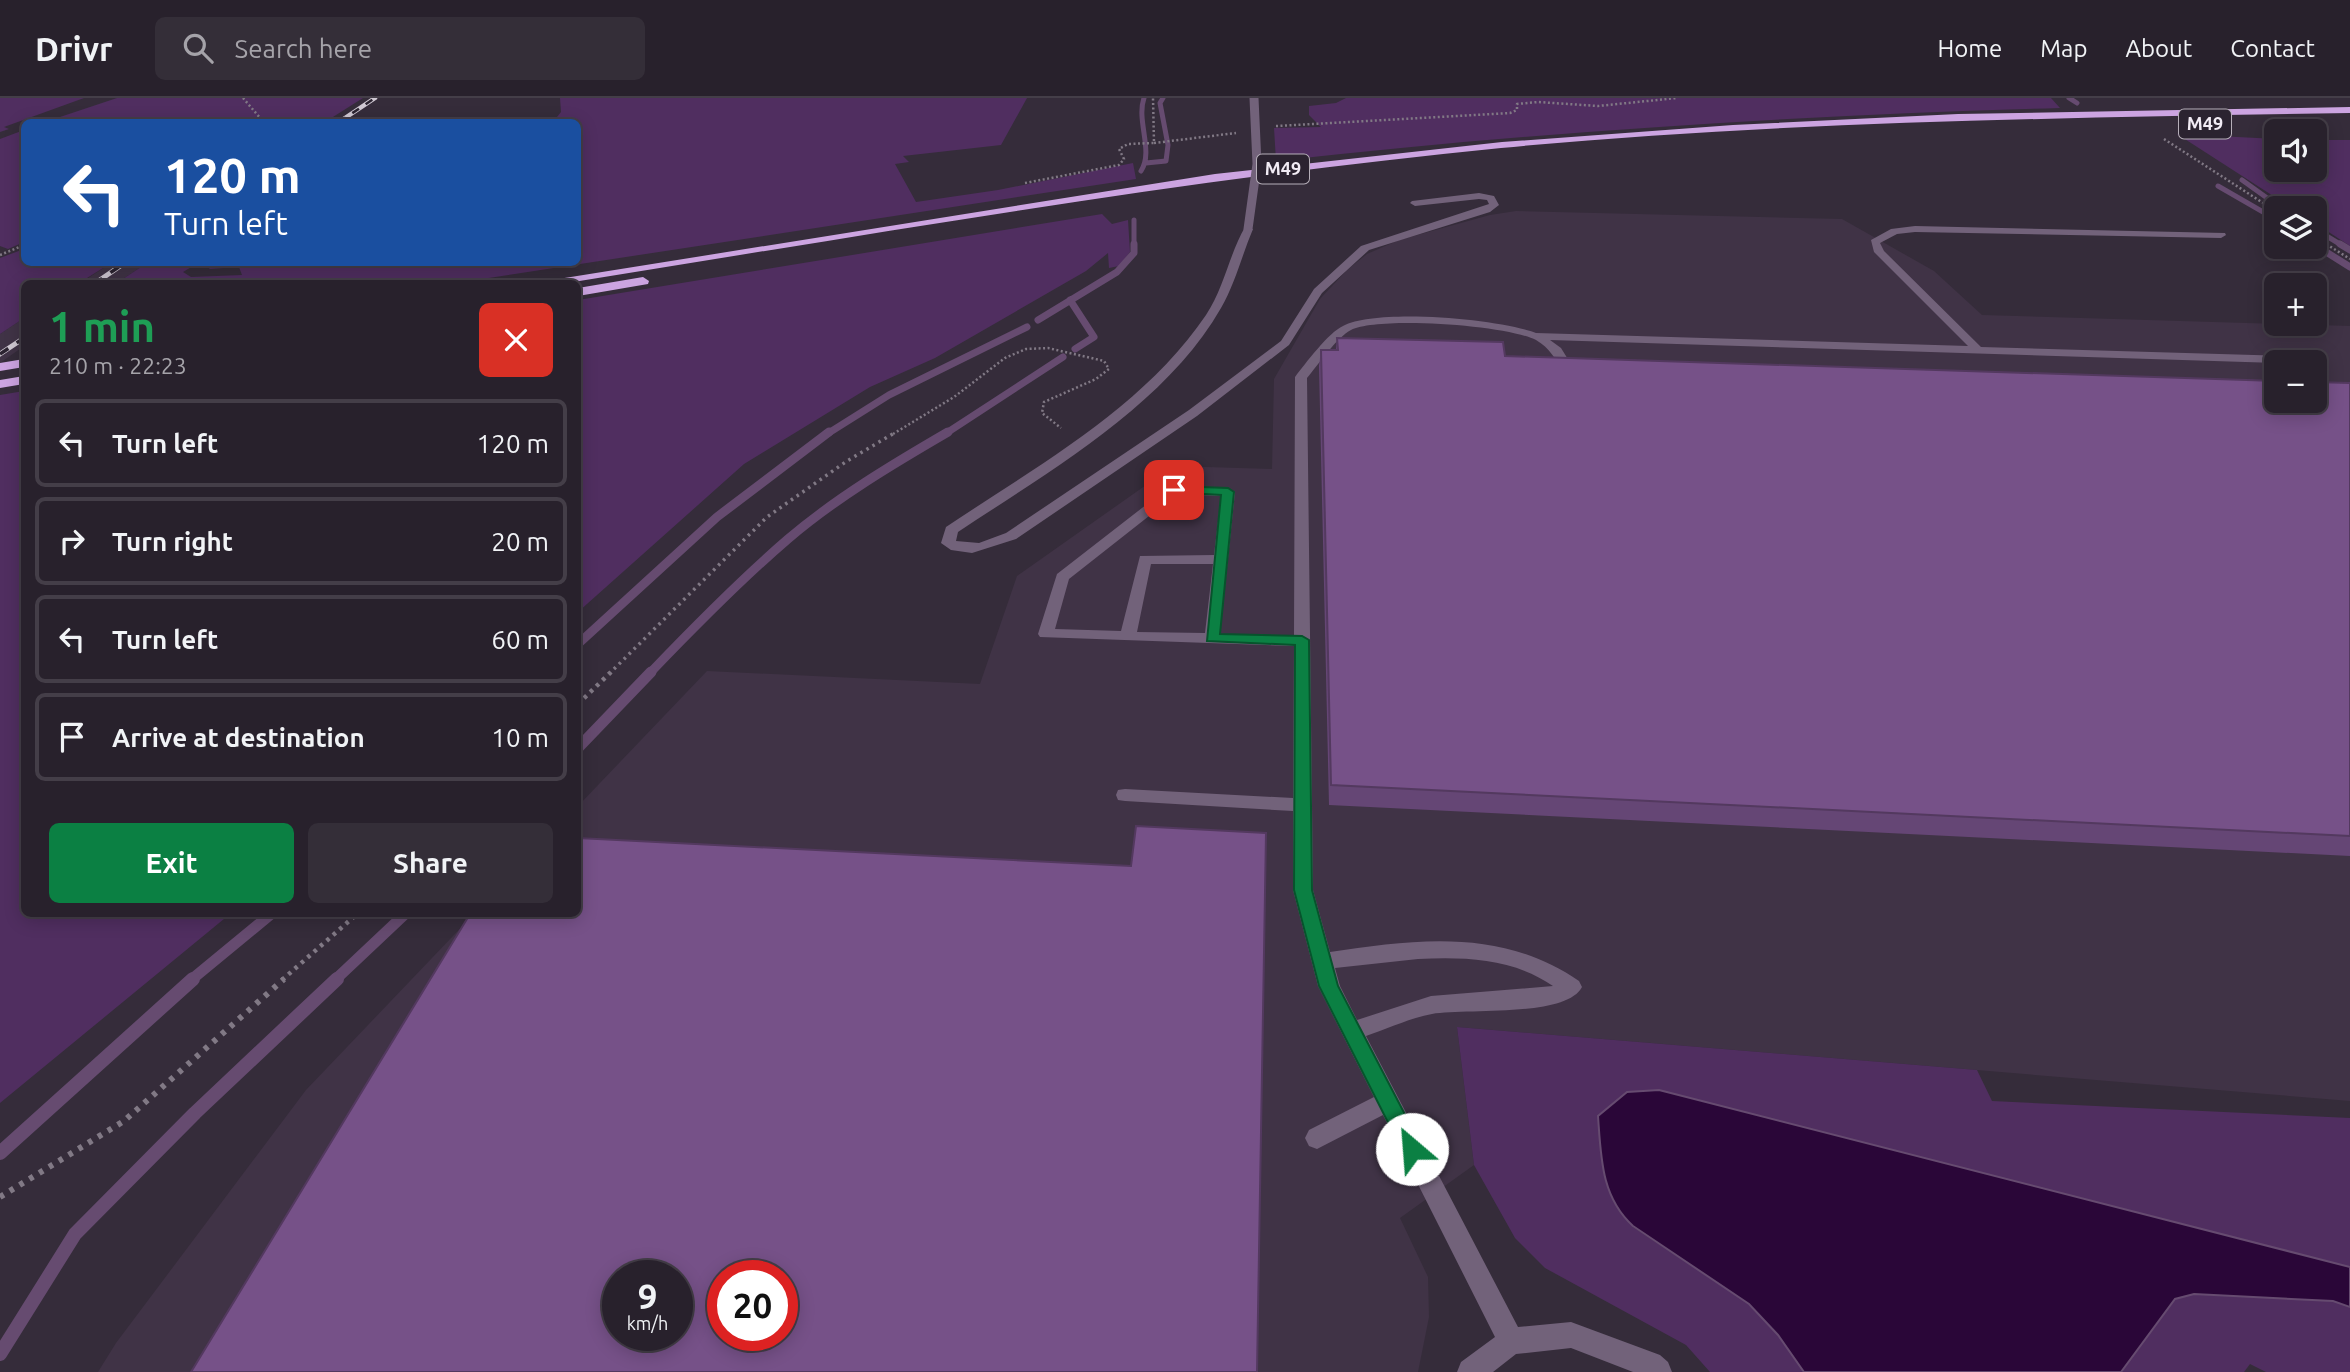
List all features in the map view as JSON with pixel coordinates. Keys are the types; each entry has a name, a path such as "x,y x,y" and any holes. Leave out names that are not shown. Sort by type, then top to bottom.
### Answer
{"highway":[{"name":"M49","path":"558,280 1214,177 1502,145 1733,128 1958,117 2350,110"},
{"name":"M49","path":"1029,219 1221,189 1510,156 1744,138 1961,128 2350,122"},
{"path":"581,291 660,278"},
{"path":"0,367 21,364"},
{"path":"0,384 21,380"}],"street":[{"path":"1254,98 1260,148 1256,195 1248,229 1211,316 1167,369 1085,437 951,530 947,543 961,550 978,549 1011,536 1193,413 1285,343 1318,291 1365,248 1487,210 1494,205 1491,198 1479,196 1415,203"},
{"path":"1978,350 1879,251 1875,242 1882,235 1915,229 2221,235"},
{"path":"1511,1341 1329,986 1303,890 1301,377 1344,329 1363,323 1488,323 1531,336 1556,350 1568,369"},
{"path":"1531,336 2264,359"},
{"path":"1212,638 1228,492 1174,490 1062,577 1046,634 1212,638 1302,640"},
{"path":"1128,636 1145,559 1221,560"},
{"path":"1125,795 1302,805"},
{"path":"1322,961 1393,951 1450,950 1516,958 1547,971 1571,987 1551,996 1431,1005 1352,1031"},
{"path":"1317,1138 1388,1101"},
{"path":"1471,1372 1511,1341 1571,1335 1650,1365 1658,1372"}],"path":[{"path":"243,98 261,119"},
{"path":"1153,98 1154,143"},
{"path":"1265,128 1510,113 1517,110 1517,104 1534,100 1572,107 1677,98"},
{"path":"1017,185 1119,165 1124,159 1119,149 1128,144 1174,143 1238,132"},
{"path":"2164,139 2264,204"},
{"path":"2327,245 2350,259"},
{"path":"0,255 21,246"},
{"path":"581,701 767,517 847,461 954,397 1005,358 1026,349 1048,348 1104,361 1109,369 1096,379 1044,402 1042,412 1056,426 1085,437"},
{"path":"0,1197 124,1121 354,917"}],"shaded area":[{"path":"0,98 84,98 21,119 4,127 9,129 0,132"},
{"path":"117,98 363,98 330,119 54,119"},
{"path":"560,98 1027,98 1001,145 903,156 909,162 895,164 916,202 998,190 1133,163 1136,179 581,264 581,119 495,119 557,117 561,112"},
{"path":"1346,98 2051,98 2060,108 1668,126 1472,141 1276,161 1274,128 1321,127 1309,115 1309,106 1336,103"},
{"path":"21,131 21,243 8,249 0,246 0,139"},
{"path":"2177,134 2264,138 2264,182 2327,182 2327,140 2350,140 2350,246 2327,231 2327,196 2273,196"},
{"path":"1516,211 1842,219 1934,271 1982,315 2264,323 2264,336 2327,336 2327,325 2350,326 2350,1101 1457,1027 1474,1165 1400,1218 1428,1277 1429,1317 1418,1372 98,1372 116,1343 306,1090 471,917 581,917 581,803 707,671 980,684 1017,576 1173,466 1272,469 1274,379 1320,299 1347,270 1367,254 1399,240 1490,215"},
{"path":"1102,214 1112,224 1128,220 1130,252 1119,266 1109,268 1108,253 1086,271 935,358 870,387 744,464 581,609 581,300"},
{"path":"21,250 21,266 106,266 84,280 21,280 21,320 0,334 0,258"},
{"path":"106,266 142,266 122,280 85,280"},
{"path":"142,266 193,266 183,272 191,277 242,275 239,267 209,269 211,266 567,266 476,280 122,280"},
{"path":"21,320 21,348 0,363 0,334"},
{"path":"21,392 21,917 226,917 0,1103 0,395"},
{"path":"1457,1027 1977,1070 1992,1101 2350,1118 2350,1267 1659,1090 1627,1092 1633,1227 1749,1304 1778,1335 1804,1372 1710,1372 1686,1345 1545,1268 1515,1238 1474,1165"},
{"path":"1659,1090 2350,1267 2350,1307 2333,1301 2194,1294 2175,1299 2121,1372 1804,1372 1778,1335 1749,1304 1633,1226 1614,1202 1605,1176 1598,1116 1627,1092"},
{"path":"2194,1294 2333,1301 2350,1307 2350,1372 2266,1372 2250,1364 2244,1372 2121,1372 2175,1299"}],"building":[{"path":"1337,338 1503,342 1505,356 2264,381 2264,413 2327,413 2327,382 2350,383 2350,836 1331,785 1321,350 1338,350"},
{"path":"1136,826 1266,833 1257,1372 191,1372 468,917 581,917 581,838 1131,866"}],"waterway":[{"path":"1141,171 1146,154 1142,116 1144,98"},
{"path":"1146,163 1166,161 1168,145 1160,103 1163,98"},
{"path":"2069,98 2077,103"},
{"path":"2242,180 2264,196"},
{"path":"2218,186 2264,213"},
{"path":"1070,300 1117,272 1134,253 1134,220"},
{"path":"2327,236 2343,246"},
{"path":"2340,244 2350,250"},
{"path":"2327,253 2350,267"},
{"path":"1038,320 1070,300"},
{"path":"1070,300 1094,337 1075,349"},
{"path":"827,434 889,395 1027,327"},
{"path":"945,434 1063,357"},
{"path":"581,641 717,517 829,432"},
{"path":"649,674 734,588 806,524 865,482 948,432"},
{"path":"581,745 651,672"},
{"path":"191,980 267,917"},
{"path":"335,980 402,917"},
{"path":"0,1153 193,979"},
{"path":"0,1354 75,1234 195,1113 337,979"}],"railway":[{"path":"344,119 375,98"},
{"path":"100,280 120,266"},
{"path":"0,354 21,340"}],"route":[{"path":"1174,490 1228,492 1212,638 1302,640 1303,890 1329,986 1412,1149"}]}
